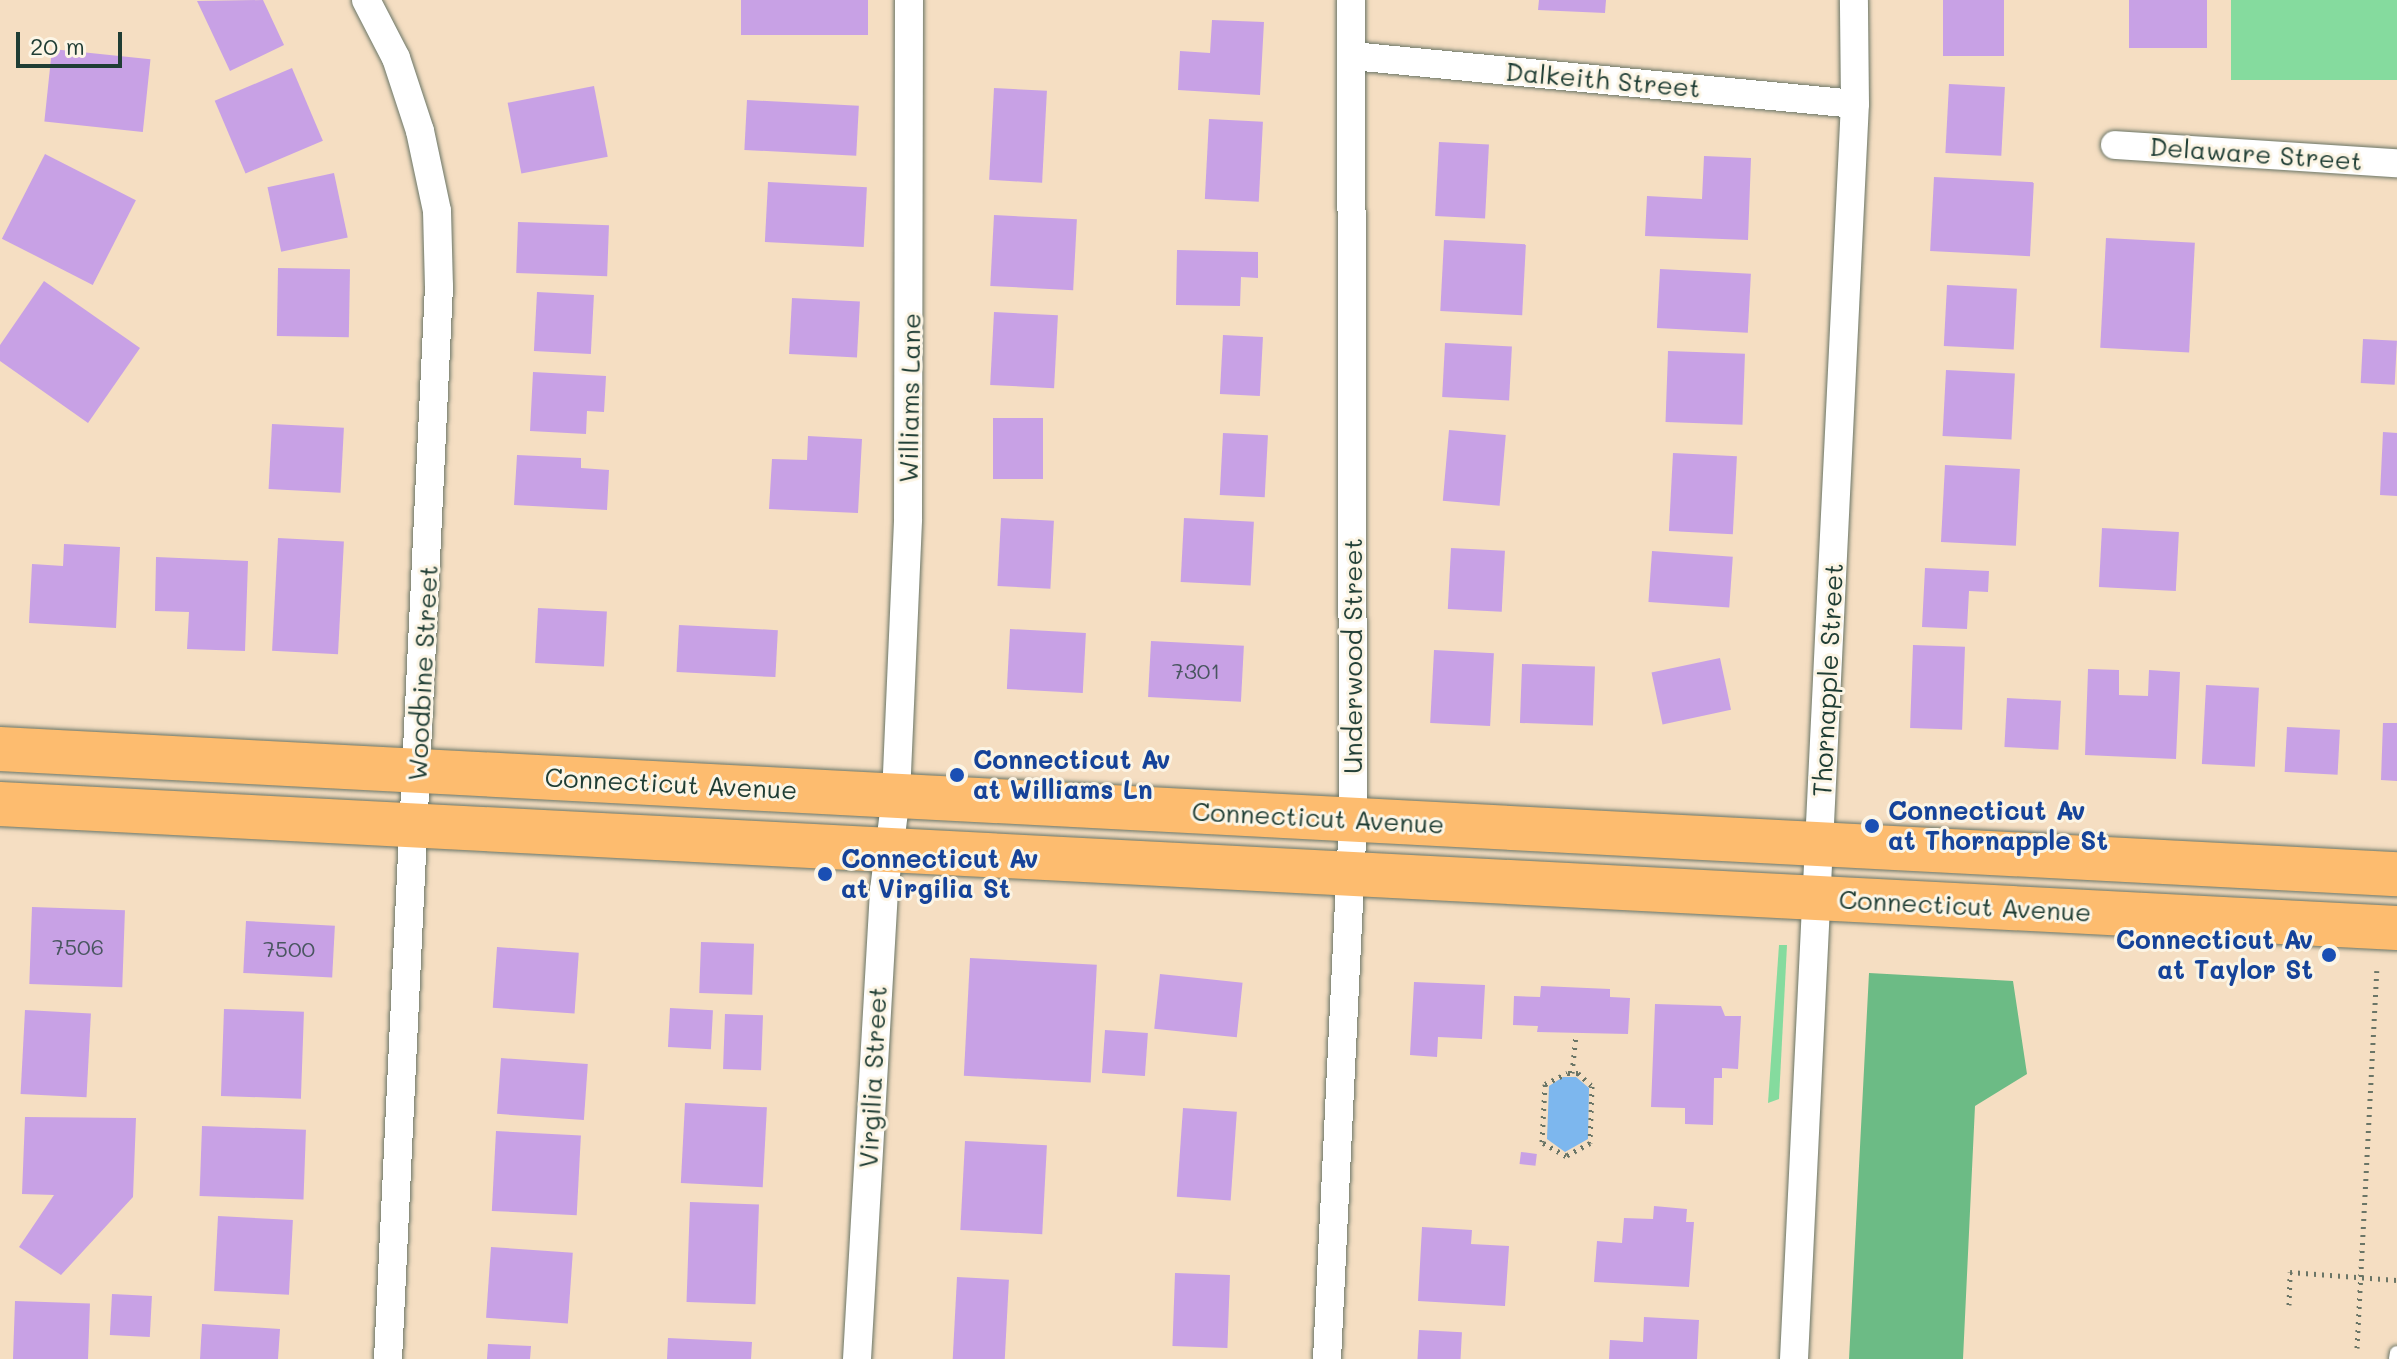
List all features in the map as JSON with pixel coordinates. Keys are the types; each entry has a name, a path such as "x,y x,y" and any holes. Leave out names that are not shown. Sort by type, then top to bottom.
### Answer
{"main road":[{"name":"Connecticut Avenue","path":"0,749 2397,874"},
{"name":"Connecticut Avenue","path":"0,804 2397,928"}],"street":[{"name":"Woodbine Street","path":"366,0 406,87 437,211 439,286 416,827 388,1359"},
{"name":"Williams Lane","path":"896,796 911,369 909,0"},
{"name":"Underwood Street","path":"1327,1359 1353,820 1351,0"},
{"name":"Thornapple Street","path":"1794,1359 1855,104 1854,0"},
{"name":"Dalkeith Street","path":"1352,56 1855,104"},
{"name":"Delaware Street","path":"2115,145 2397,163"},
{"name":"Virgilia Street","path":"857,1359 889,850 896,796"}],"lane":[{"path":"2396,1359 2397,1353"}],"path":[{"path":"2357,1348 2377,971"},
{"path":"1572,1073 1576,1034"},
{"path":"1572,1073 1592,1086 1590,1143 1566,1156 1542,1142 1545,1084 1572,1073"},
{"path":"2289,1305 2290,1272 2397,1280"}],"green space":[{"path":"2231,0 2397,0 2397,80 2231,80"},
{"path":"1779,945 1787,945 1779,1099 1768,1103"},
{"path":"1869,973 2013,981 2027,1074 1975,1106 1963,1359 1849,1359"}],"water":[{"path":"1563,1077 1576,1077 1589,1088 1588,1139 1565,1152 1547,1139 1549,1086"}],"building":[{"path":"263,0 284,45 230,71 197,1"},
{"path":"741,0 868,0 868,35 741,35"},
{"path":"1539,0 1606,0 1605,13 1538,10"},
{"path":"1943,0 2004,0 2004,56 1943,56"},
{"path":"2129,0 2207,0 2207,48 2129,48"},
{"path":"1212,20 1264,22 1260,95 1178,90 1180,51 1210,53"},
{"path":"52,49 150,59 143,132 44,122"},
{"path":"292,68 323,141 246,174 215,101"},
{"path":"1949,84 2005,87 2001,156 1945,153"},
{"path":"594,86 608,157 521,173 508,103"},
{"path":"994,88 1047,91 1042,183 989,180"},
{"path":"747,100 859,106 856,156 744,150"},
{"path":"1209,119 1263,122 1259,202 1205,199"},
{"path":"1439,142 1489,145 1485,219 1435,216"},
{"path":"45,154 136,200 93,285 2,239"},
{"path":"1704,156 1751,158 1748,240 1645,236 1647,196 1702,199"},
{"path":"334,173 348,238 281,252 267,187"},
{"path":"1934,177 2034,182 2030,256 1930,251"},
{"path":"768,182 867,187 864,247 765,242"},
{"path":"994,215 1077,219 1073,290 990,286"},
{"path":"518,222 609,225 607,276 516,273"},
{"path":"2106,238 2195,243 2189,353 2100,348"},
{"path":"1444,240 1526,244 1522,315 1440,311"},
{"path":"1177,250 1258,252 1258,278 1241,277 1240,306 1176,305"},
{"path":"278,268 350,269 349,337 277,336"},
{"path":"1660,269 1751,274 1748,333 1657,328"},
{"path":"44,281 140,348 88,423 0,361 0,345"},
{"path":"1947,285 2017,289 2014,350 1944,346"},
{"path":"537,292 594,295 591,354 534,351"},
{"path":"792,298 860,302 857,357 789,354"},
{"path":"994,312 1058,315 1054,388 990,385"},
{"path":"1223,335 1263,337 1260,396 1220,394"},
{"path":"2363,339 2397,341 2395,385 2361,383"},
{"path":"1445,343 1512,347 1509,400 1442,397"},
{"path":"1668,351 1745,354 1742,425 1666,422"},
{"path":"1946,370 2015,374 2011,440 1943,436"},
{"path":"533,372 606,376 604,412 587,411 586,434 530,431"},
{"path":"993,418 1043,418 1043,479 993,479"},
{"path":"272,424 344,428 340,493 269,489"},
{"path":"1449,430 1506,435 1500,506 1443,501"},
{"path":"2383,432 2397,433 2397,496 2380,495"},
{"path":"1223,433 1268,435 1265,497 1220,495"},
{"path":"808,436 862,439 858,513 769,509 772,459 807,460"},
{"path":"1673,453 1737,456 1733,534 1669,531"},
{"path":"517,455 581,458 581,468 609,470 607,510 514,505"},
{"path":"1945,465 2020,469 2016,546 1941,542"},
{"path":"1001,518 1054,521 1050,589 997,586"},
{"path":"1184,518 1254,522 1251,586 1181,582"},
{"path":"2102,528 2179,532 2176,591 2099,587"},
{"path":"278,538 344,541 338,654 272,651"},
{"path":"64,544 120,547 116,628 29,623 32,564 63,566"},
{"path":"1451,548 1505,551 1502,612 1448,609"},
{"path":"1652,551 1733,557 1729,608 1648,602"},
{"path":"156,557 248,561 245,651 187,649 189,612 155,611"},
{"path":"1925,568 1989,571 1988,592 1969,591 1967,629 1922,627"},
{"path":"538,608 607,612 604,667 535,663"},
{"path":"679,625 778,630 775,677 677,672"},
{"path":"1010,629 1086,633 1083,693 1007,689"},
{"path":"1151,641 1244,646 1241,702 1148,697"},
{"path":"1913,645 1965,647 1962,730 1910,728"},
{"path":"1434,650 1494,653 1490,726 1430,723"},
{"path":"1720,658 1731,710 1663,724 1652,673"},
{"path":"1522,664 1595,667 1593,726 1520,723"},
{"path":"2088,669 2119,670 2119,695 2148,696 2149,670 2180,672 2176,759 2085,755"},
{"path":"2206,685 2259,688 2255,767 2202,764"},
{"path":"2007,698 2061,701 2058,750 2004,747"},
{"path":"2383,723 2397,723 2397,781 2381,780"},
{"path":"2287,727 2340,730 2338,775 2285,772"},
{"path":"32,907 125,910 122,987 29,984"},
{"path":"246,921 335,926 332,978 243,973"},
{"path":"701,942 754,944 752,995 699,993"},
{"path":"497,947 579,953 575,1014 493,1008"},
{"path":"970,958 1097,965 1091,1082 964,1076"},
{"path":"1160,974 1243,983 1237,1037 1154,1029"},
{"path":"1414,982 1485,985 1482,1039 1438,1037 1437,1057 1410,1055"},
{"path":"1541,986 1610,989 1610,997 1630,998 1628,1034 1537,1032 1538,1026 1513,1025 1514,996 1540,997"},
{"path":"1655,1004 1721,1006 1725,1016 1741,1016 1738,1069 1722,1068 1722,1078 1714,1078 1713,1125 1685,1124 1685,1108 1651,1107"},
{"path":"670,1008 713,1010 711,1049 668,1047"},
{"path":"224,1009 304,1012 301,1099 221,1096"},
{"path":"25,1010 91,1013 87,1097 21,1094"},
{"path":"725,1014 763,1015 761,1070 723,1069"},
{"path":"1105,1030 1148,1033 1145,1076 1102,1073"},
{"path":"501,1058 588,1064 584,1120 497,1114"},
{"path":"685,1103 767,1107 763,1187 681,1183"},
{"path":"1183,1108 1237,1112 1231,1201 1177,1197"},
{"path":"25,1117 136,1118 133,1197 61,1275 19,1247 54,1195 22,1194"},
{"path":"202,1126 306,1130 303,1200 200,1196"},
{"path":"496,1131 581,1135 577,1215 492,1211"},
{"path":"965,1141 1047,1145 1042,1234 960,1230"},
{"path":"1521,1152 1537,1154 1535,1166 1520,1164"},
{"path":"690,1202 759,1204 755,1304 687,1302"},
{"path":"1654,1206 1687,1209 1686,1222 1694,1222 1689,1287 1594,1282 1597,1241 1622,1243 1624,1218 1653,1219"},
{"path":"218,1216 293,1220 289,1295 214,1291"},
{"path":"1422,1227 1472,1230 1471,1244 1509,1246 1505,1306 1418,1301"},
{"path":"491,1247 573,1253 568,1324 486,1318"},
{"path":"1175,1273 1230,1275 1227,1348 1172,1346"},
{"path":"957,1277 1009,1280 1005,1359 953,1359"},
{"path":"112,1294 152,1296 150,1337 110,1335"},
{"path":"15,1301 90,1304 88,1359 13,1359"},
{"path":"1644,1317 1699,1320 1697,1359 1609,1359 1610,1340 1643,1342"},
{"path":"202,1324 280,1329 278,1359 200,1359"},
{"path":"1419,1330 1462,1332 1461,1359 1417,1359"},
{"path":"668,1338 752,1342 751,1359 667,1359"},
{"path":"488,1344 531,1346 530,1359 487,1359"}],"place":[{"name":"Connecticut Av at Williams Ln","path":"957,775"},
{"name":"Connecticut Av at Thornapple St","path":"1872,826"},
{"name":"Connecticut Av at Virgilia St","path":"825,874"},
{"name":"Connecticut Av at Taylor St","path":"2329,955"}]}
